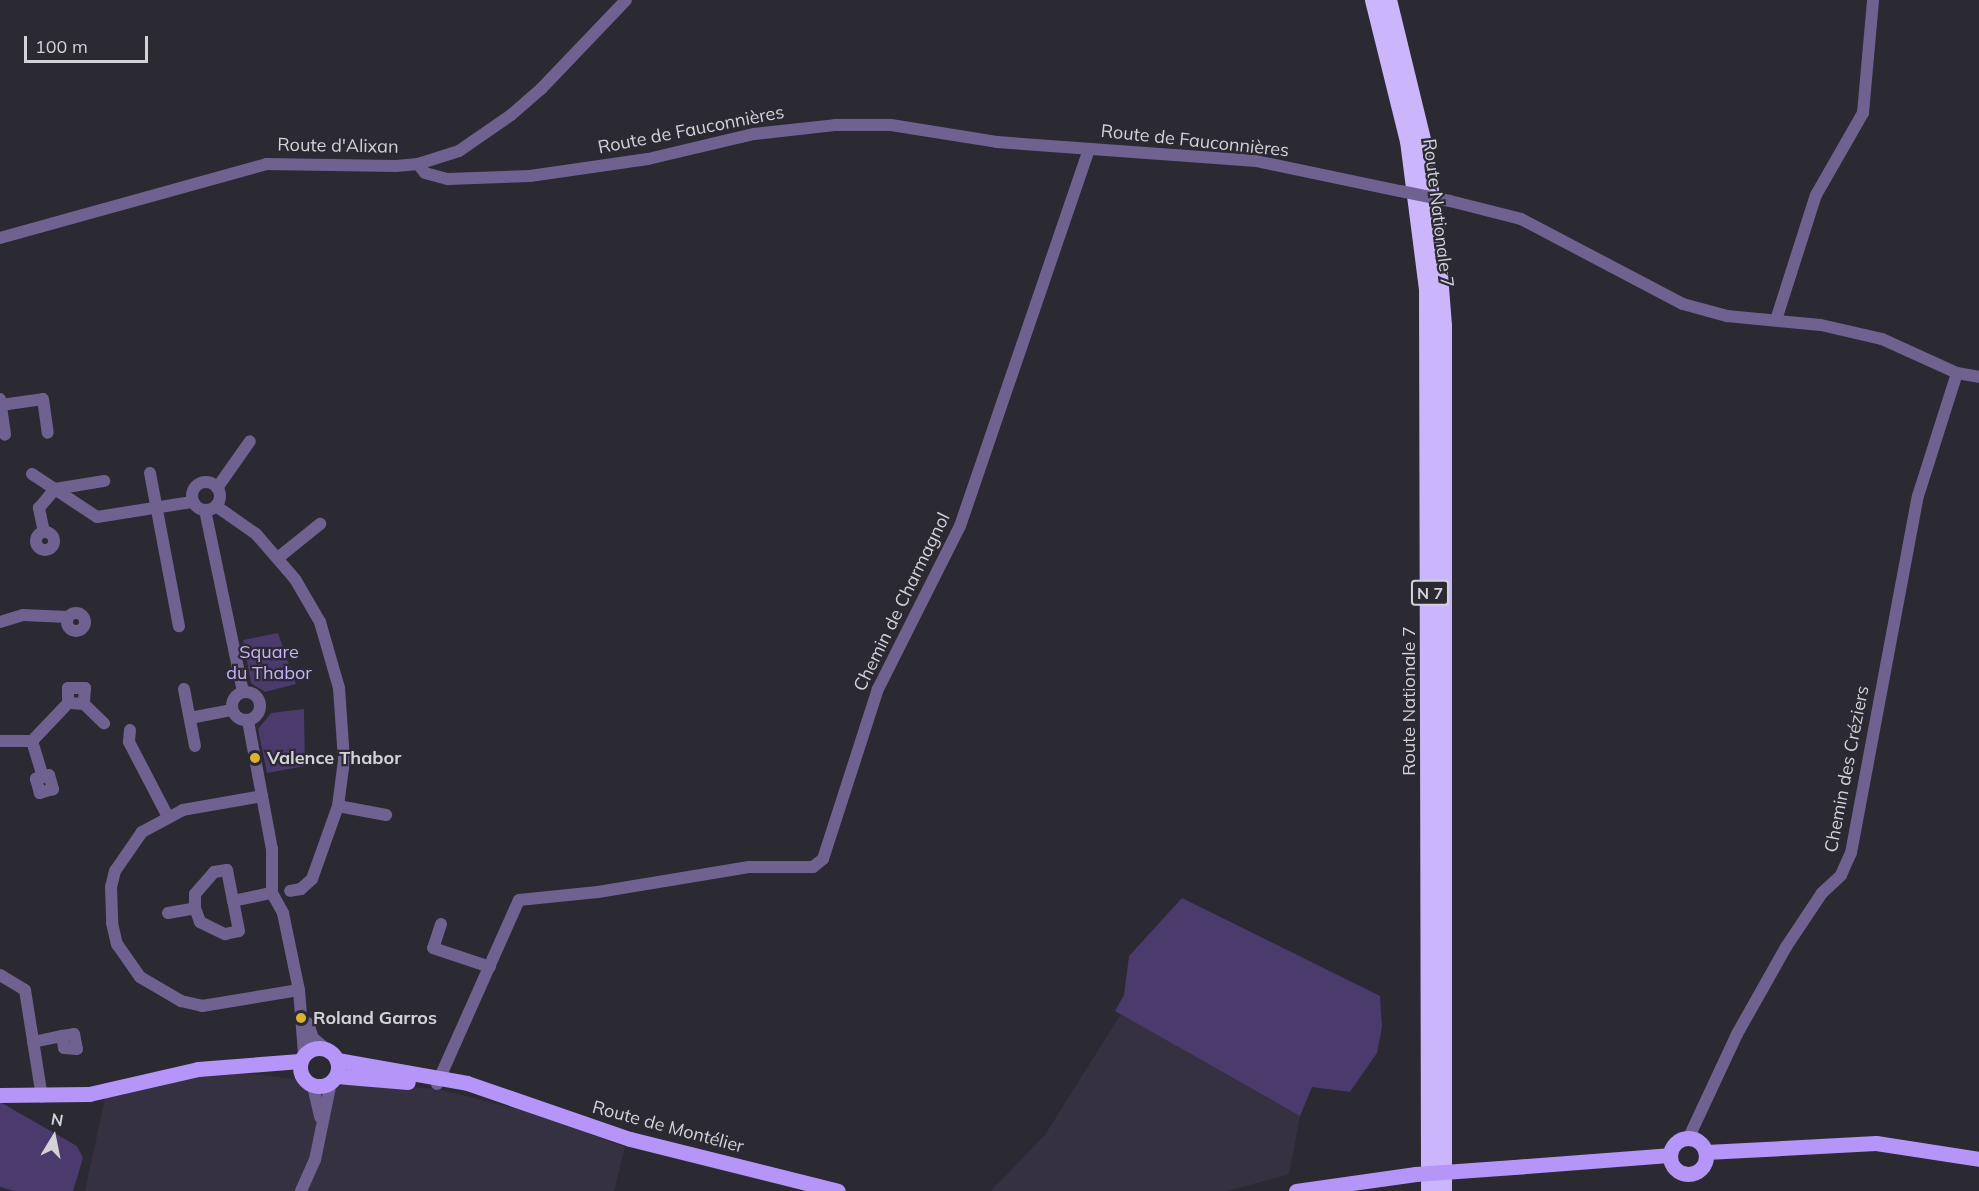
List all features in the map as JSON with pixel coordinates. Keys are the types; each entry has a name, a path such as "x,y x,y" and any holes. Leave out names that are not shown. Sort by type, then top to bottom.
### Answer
{"highway":[{"name":"Route Nationale 7","path":"1374,0 1409,141 1428,289 1430,1191"},
{"name":"Route Nationale 7","path":"1388,0 1423,144 1435,224 1443,326 1443,1191"}],"main road":[{"name":"Route de Montélier","path":"305,1070 314,1048 331,1055 491,1092 630,1139 838,1191"},
{"path":"331,1055 334,1079"},
{"name":"Route de Montélier","path":"0,1095 42,1097 99,1092 198,1070 244,1066 305,1070 334,1079 439,1081"},
{"path":"1689,1137 1700,1142 1706,1152 1704,1164 1689,1174 1677,1171 1669,1155 1673,1144 1689,1137"},
{"path":"1706,1152 1876,1143 1979,1159"},
{"path":"1296,1191 1416,1174 1669,1155"}],"street":[{"name":"Route d'Alixan","path":"0,238 266,164 418,164 459,151 511,116 626,0"},
{"path":"1776,320 1816,195 1863,113 1873,0"},
{"name":"Route de Fauconnières","path":"418,164 425,173 448,179 530,176 648,159 754,134 835,125 891,125 997,142 1256,161 1450,201 1531,224 1683,304 1727,316 1776,320 1882,339 1957,373 1979,377"},
{"name":"Chemin de Charmagnol","path":"439,1081 519,900 598,892 749,867 813,867 823,859 878,689 960,526 1089,149"},
{"name":"Chemin des Créziers","path":"1689,1137 1737,1034 1781,956 1822,893 1841,875 1851,853 1918,496 1957,373"},
{"path":"0,399 5,435"},
{"path":"1,405 43,399 48,433"},
{"path":"217,488 250,441"},
{"path":"150,473 179,626"},
{"path":"32,474 97,517 155,506 192,502 211,508 256,534 279,557 320,622 336,672 344,730 338,806 312,879 301,889 233,901"},
{"path":"44,532 39,508 55,489 104,481"},
{"path":"192,502 191,493 196,485 210,482 217,488 220,497 211,508 243,692"},
{"path":"279,557 320,524"},
{"path":"0,622 23,615 68,617"},
{"path":"184,689 195,746"},
{"path":"243,692 255,695 260,704 257,716 248,721 238,718 232,710 232,701 243,692"},
{"path":"0,741 33,741 68,703 84,704 104,723"},
{"path":"190,718 232,710"},
{"path":"248,721 299,990 310,1033 331,1055"},
{"path":"130,730 129,742 167,815"},
{"path":"33,741 43,777"},
{"path":"262,796 167,815 142,832 115,871 110,907 117,944 140,977 161,992 202,1006 299,990"},
{"path":"338,806 386,815"},
{"path":"227,870 233,901 238,932 225,934 200,922 195,908 195,894 214,872 227,870"},
{"path":"168,913 195,908"},
{"path":"441,924 434,948 490,966"},
{"path":"0,975 25,990 42,1097"},
{"path":"299,990 305,1070 321,1131"},
{"path":"33,1042 62,1036"},
{"path":"301,1191 315,1160 334,1079"}],"shaded area":[{"path":"1121,1014 1300,1116 1289,1174 1227,1191 991,1191 1045,1135"},
{"path":"244,1073 295,1079 306,1090 320,1092 350,1083 438,1089 544,1116 625,1147 614,1191 85,1191 105,1098 187,1078"}],"green space":[{"name":"Square du Thabor","path":"278,633 296,684 265,692 251,683 243,640"},
{"name":"Square du Thabor","path":"304,709 305,766 267,773 258,729 271,713"},
{"path":"1182,898 1380,996 1382,1027 1377,1053 1350,1092 1312,1087 1300,1116 1115,1011 1124,995 1129,956"},
{"path":"0,1102 77,1146 83,1158 73,1191 14,1191 0,1187"}],"place":[{"name":"Valence Thabor","path":"255,758"},
{"name":"Roland Garros","path":"301,1018"}]}
